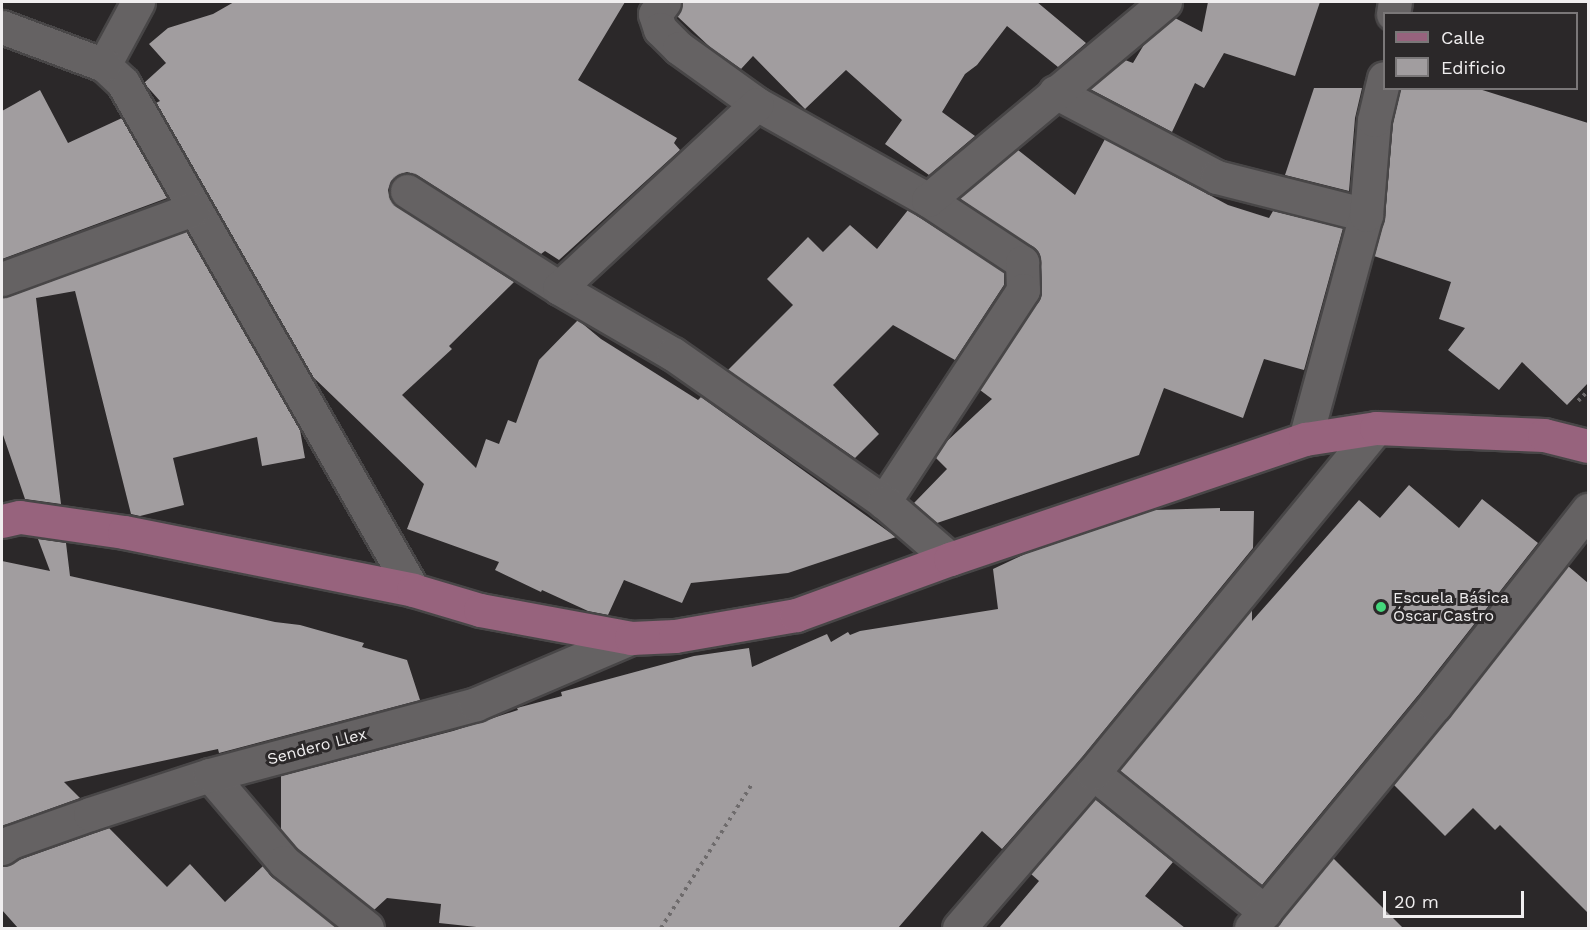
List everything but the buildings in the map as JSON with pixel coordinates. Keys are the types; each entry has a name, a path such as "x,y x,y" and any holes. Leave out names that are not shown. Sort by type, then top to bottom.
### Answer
{"main road":[{"path":"2,521 20,517 124,532 413,590 480,610 631,638 675,636 795,615 950,559 1305,439 1376,428 1544,435 1588,446"}],"street":[{"path":"104,65 138,2"},
{"path":"664,2 655,14 660,29 679,48 757,104 928,200 1022,261 1023,290 884,502"},
{"path":"928,200 1165,2"},
{"path":"2,27 104,65 123,83 413,590"},
{"path":"1305,439 1366,215 1374,120 1383,82"},
{"path":"1055,92 1217,177 1366,215"},
{"path":"560,288 757,104"},
{"path":"407,191 560,288 673,354 884,502 950,559"},
{"path":"2,279 193,209"},
{"path":"959,928 1093,773 1376,428"},
{"path":"1093,773 1258,920 1435,705 1588,510"},
{"name":"Sendero Llex","path":"2,848 11,842 90,814 210,775 476,704 631,638"},
{"path":"210,775 284,862 367,928"}],"path":[{"path":"661,928 752,784"}],"place":[{"name":"Escuela Básica Óscar Castro","path":"1381,607"}]}
